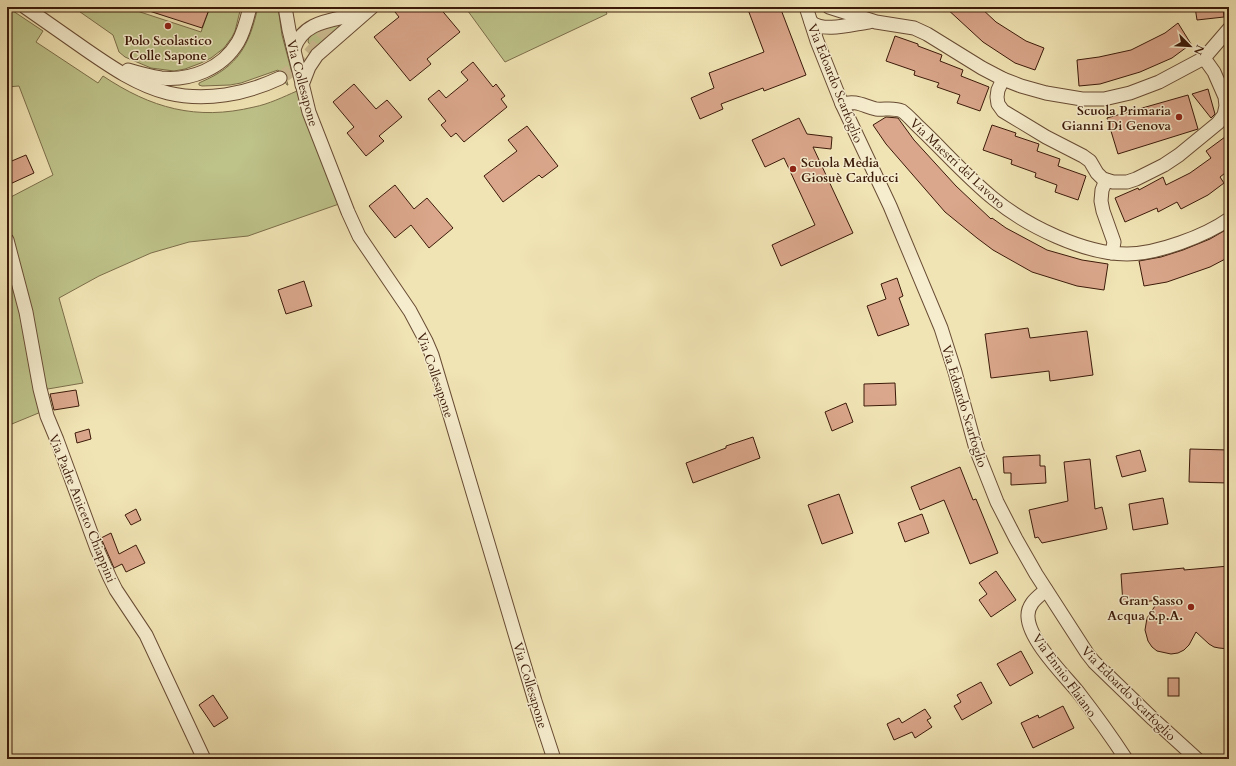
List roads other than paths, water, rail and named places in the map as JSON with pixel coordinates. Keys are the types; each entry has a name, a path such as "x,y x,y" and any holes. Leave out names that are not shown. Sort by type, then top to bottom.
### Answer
{"street":[{"path":"25,7 121,73 167,93 185,96 233,94 259,87 280,78"},
{"path":"105,62 145,75 160,78 184,77 200,73 217,64 233,50 243,31 250,7"},
{"name":"Via Collesapone","path":"285,7 302,85 314,125 348,212 354,226 370,253 410,310 424,335 432,355 526,672 554,759"},
{"path":"829,7 876,22 907,26 920,30 982,68 1003,79 1021,86 1064,97 1082,99 1104,99 1159,82 1204,58 1229,29"},
{"path":"317,55 304,55 294,49 299,38 307,30 320,24 352,16 369,9"},
{"path":"302,85 309,67 317,55 369,9"},
{"path":"810,13 820,27 876,22"},
{"name":"Via Edoardo Scarfoglio","path":"810,13 817,41 842,104 890,206 941,328 955,372 976,450 997,502 1016,539 1081,646 1094,662 1197,759"},
{"path":"288,23 291,27 297,30 307,30"},
{"path":"817,41 818,37 823,31 832,27"},
{"path":"1003,79 998,90 997,97 998,104 1001,109 1083,156 1090,161 1097,173 1106,180 1117,183 1127,182 1136,179 1179,155 1224,115 1226,106 1225,98 1214,72 1204,58"},
{"name":"Via Maestri del Lavoro","path":"842,104 853,102 879,109 896,109 902,111 980,186 1005,207 1029,222 1059,237 1088,248 1112,253 1135,254 1159,249 1199,235 1229,219"},
{"path":"1106,180 1101,194 1101,201 1114,242 1112,253"},
{"name":"Via Padre Aniceto Chiappini","path":"7,240 26,312 40,389 47,416 97,549 116,590 146,635 204,759"},
{"name":"Via Ennio Flaiano","path":"1046,590 1034,601 1030,608 1028,619 1033,633 1039,644 1078,693 1126,759"}],"tunnel":[{"path":"280,78 308,55 344,7"}],"place":[{"name":"Polo Scolastico Colle Sapone","path":"168,26"},
{"name":"Scuola Primaria Gianni Di Genova","path":"1179,117"},
{"name":"Scuola Media Giosuè Carducci","path":"793,169"},
{"name":"Gran Sasso Acqua S.p.A.","path":"1191,607"}]}
